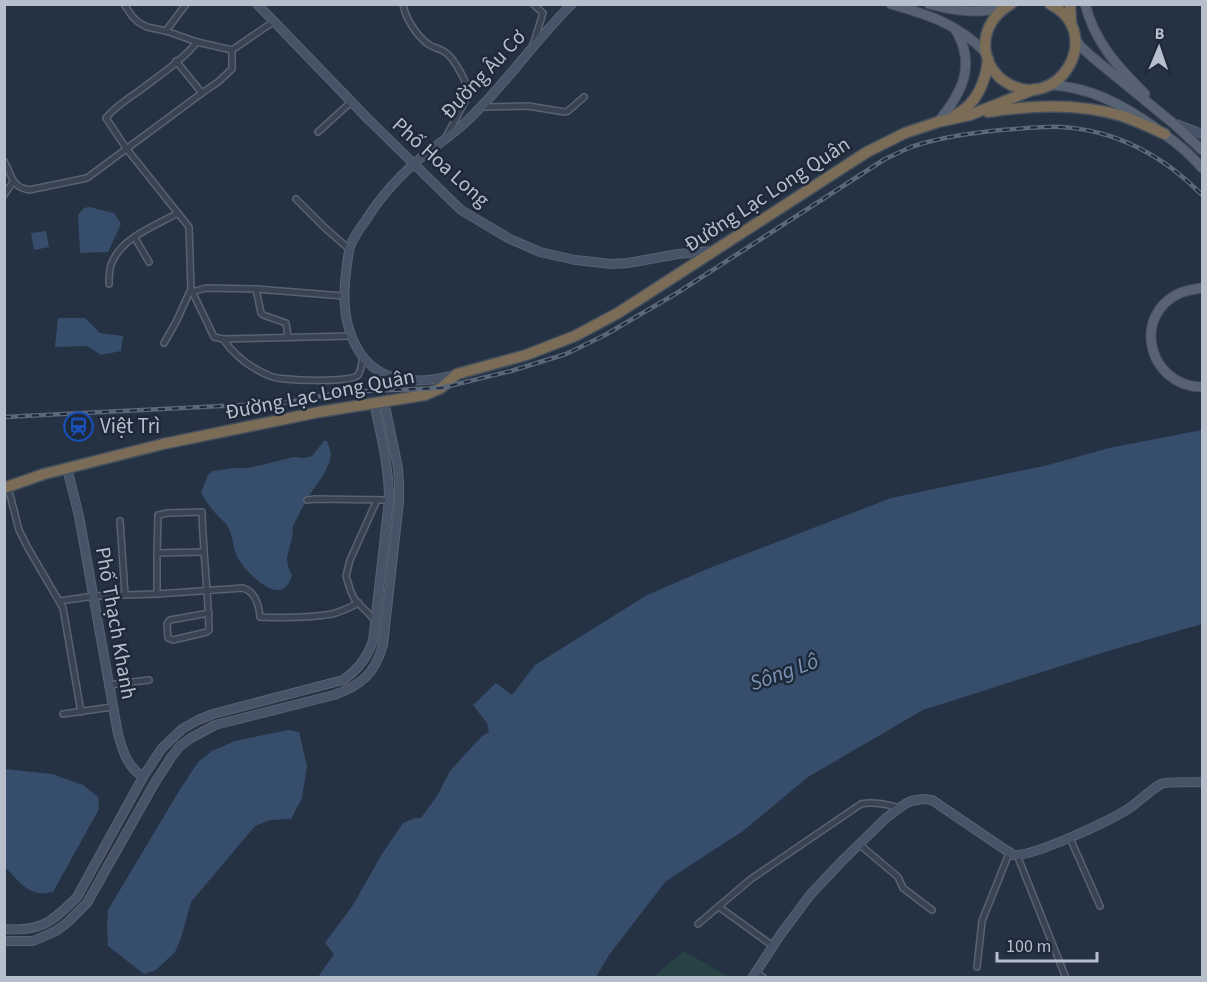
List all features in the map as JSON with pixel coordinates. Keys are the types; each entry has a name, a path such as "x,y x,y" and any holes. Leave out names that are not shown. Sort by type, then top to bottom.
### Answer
{"highway":[{"path":"1050,4 1064,15 1075,38 1075,52 1070,65 1062,77 1050,85"},
{"path":"1070,4 1071,27"},
{"name":"Đường Lạc Long Quân","path":"6,487 29,478 163,444 319,412 425,395 441,388 457,374 526,355 576,336 618,313 874,148 905,133 958,114 972,102 983,85 987,71 986,40 989,28 995,17 1008,6"},
{"path":"987,56 995,72 1006,82 1020,88 1035,89"},
{"name":"Đường Lạc Long Quân","path":"938,122 970,115 1050,85"},
{"path":"970,115 996,110 1037,107 1080,108 1120,116 1165,134"}],"main road":[{"path":"891,4 930,16 953,27 972,40 987,56"},
{"path":"929,4 970,12 1008,6"},
{"path":"1085,4 1095,33 1111,58 1174,124"},
{"path":"938,122 959,92 965,73 964,48 953,27"},
{"path":"1075,38 1091,56 1203,150"},
{"path":"1050,85 1074,87 1103,96 1130,110 1165,134 1203,168"},
{"path":"1203,288 1191,289 1168,301 1154,321 1151,336 1156,359 1164,371 1176,381 1190,387 1203,387"}],"street":[{"path":"124,4 132,16 147,27 232,50 273,22"},
{"path":"166,31 186,4"},
{"name":"Phố Hoa Long","path":"257,4 351,102 460,210 508,238 540,252 575,260 612,264 716,251"},
{"path":"403,4 420,38 450,56 469,90 445,138"},
{"path":"532,49 543,13 533,4"},
{"name":"Đường Âu Cơ","path":"457,374 426,380 392,378 380,372 363,357 355,345 346,318 344,296 351,243 373,209 397,180 481,107 572,4"},
{"path":"197,42 177,61 106,117 106,120 188,224 192,291 214,337 223,339 352,336"},
{"path":"4,161 13,182 29,190 83,179 218,82 232,69 232,50"},
{"path":"177,61 202,93"},
{"path":"481,107 528,106 565,112 584,98"},
{"path":"318,132 351,102"},
{"path":"1174,124 1203,134"},
{"path":"4,195 13,182"},
{"path":"296,199 350,249"},
{"path":"109,284 111,266 120,250 135,238 178,213"},
{"path":"135,238 149,262"},
{"path":"164,343 192,291 206,288 256,289 344,296"},
{"path":"256,289 261,313 286,323 288,337"},
{"path":"223,339 248,366 275,378 353,379 358,375 363,357"},
{"path":"4,929 36,928 61,913 77,897 143,777 167,743 182,729 213,714 343,680 366,658 371,648 375,621 389,500 389,477 379,402"},
{"path":"4,941 33,941 56,931 87,903 154,784 180,746 215,726 350,689 368,675 380,657 383,645 399,501 398,468 379,402"},
{"name":"Phố Thạch Khanh","path":"67,468 79,516 108,685 124,756 143,777"},
{"path":"6,487 23,539 60,601 65,617 81,711"},
{"path":"308,500 389,500"},
{"path":"375,621 351,592 346,576 350,560 377,500"},
{"path":"158,594 159,514 209,510"},
{"path":"202,512 203,552 209,613 209,630 173,640 168,638 167,624 170,620 209,613"},
{"path":"120,521 125,595"},
{"path":"157,553 203,552"},
{"path":"384,556 394,557"},
{"path":"60,601 94,596 243,588 255,597 260,617 334,614 359,603"},
{"path":"108,685 149,680"},
{"path":"63,714 112,706"},
{"path":"764,978 754,975 810,896 886,818 911,801 932,800 1013,853 1029,853 1070,838 1127,810 1162,784 1203,782"},
{"path":"698,924 751,879 861,804 880,803 900,808"},
{"path":"1070,838 1100,906"},
{"path":"859,844 898,877 903,888 932,910"},
{"path":"977,967 982,921 1013,853"},
{"path":"1013,853 1066,978"},
{"path":"719,907 773,946"}],"green space":[{"path":"684,951 729,977 653,977"}],"water":[{"path":"89,207 114,213 121,224 108,252 80,253 78,215 84,208"},
{"path":"46,231 49,247 34,250 31,233"},
{"path":"58,318 85,318 100,333 123,336 121,351 101,355 87,346 55,347"},
{"name":"Sông Lô","path":"1202,430 1202,624 1108,651 923,710 808,777 743,831 666,881 609,955 596,977 318,977 334,954 325,943 353,905 403,823 421,818 437,796 450,771 481,737 489,732 487,723 473,705 496,683 512,695 535,665 647,595 712,567 891,498 1048,465 1109,448"},
{"path":"324,441 327,441 331,453 329,463 293,526 287,558 292,575 288,585 281,590 274,590 258,581 239,560 227,525 201,493 208,475 213,471 249,468 294,457 312,456"},
{"path":"288,730 299,732 307,766 302,798 291,819 270,820 255,826 191,902 175,952 156,970 144,974 108,946 108,910 198,762 212,751 235,741"},
{"path":"5,769 52,774 83,785 98,797 99,809 53,892 31,891 5,867"}],"railway":[{"path":"4,417 282,403 344,392 441,388 511,371 566,354 605,335 677,293 885,159 911,147 956,136 1046,127 1081,129 1101,133 1155,157 1172,168 1202,195"}],"place":[{"name":"Việt Trì","path":"79,426"}]}
